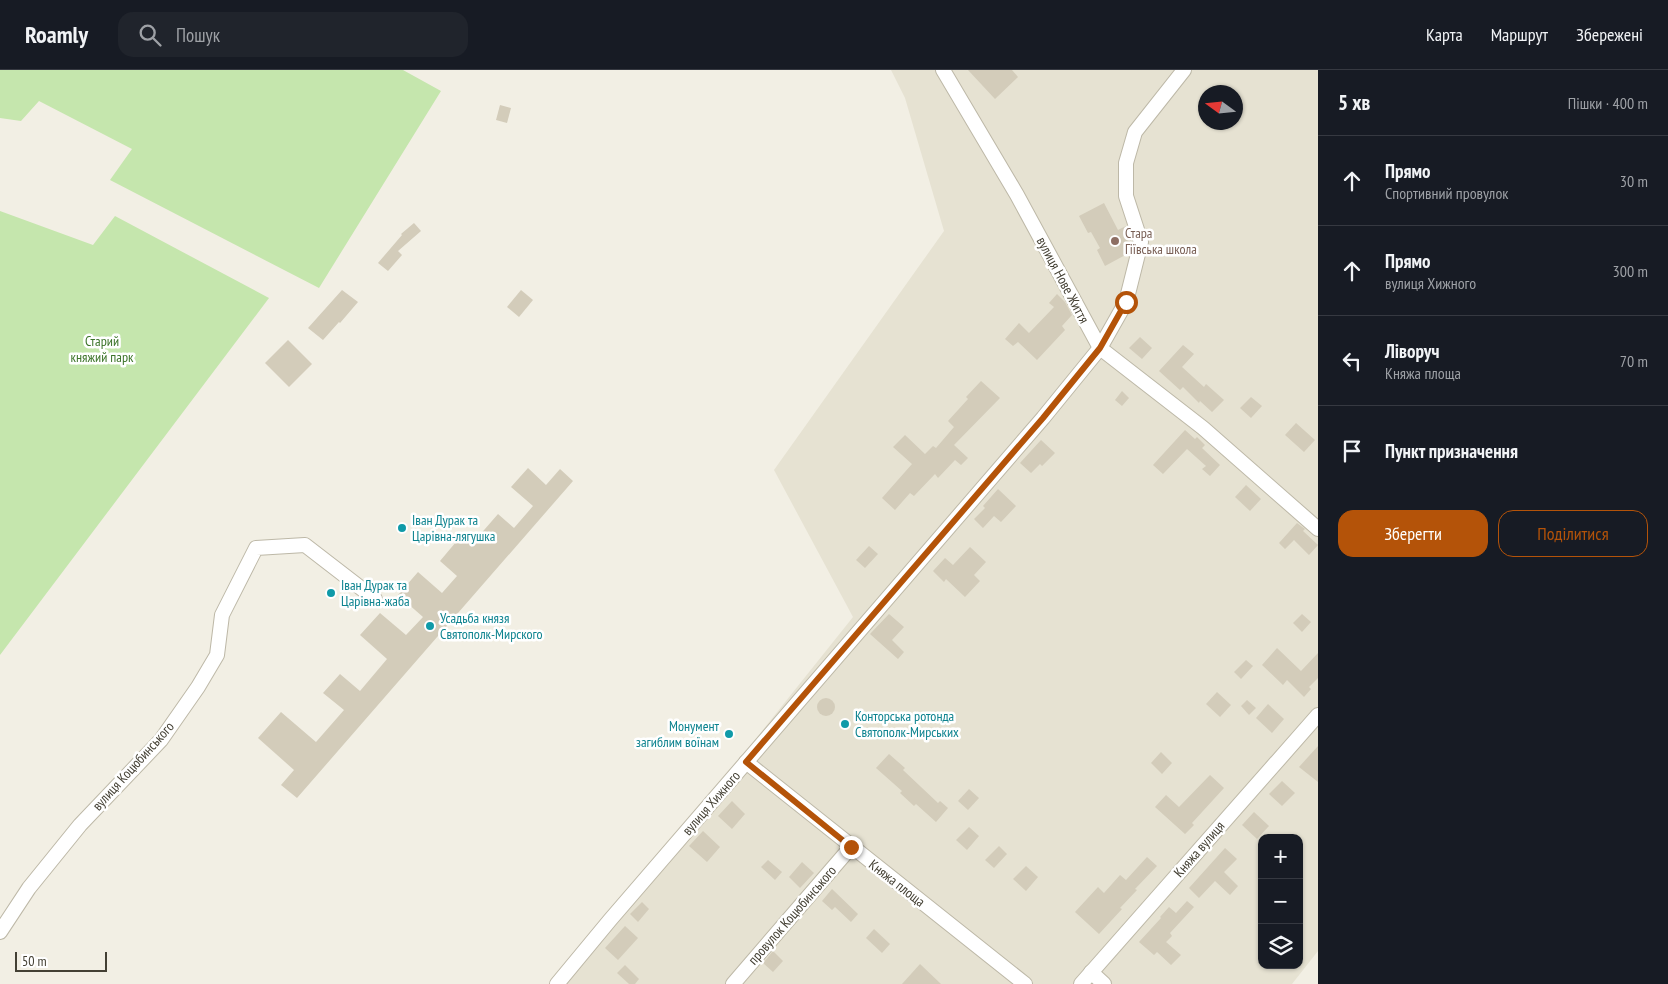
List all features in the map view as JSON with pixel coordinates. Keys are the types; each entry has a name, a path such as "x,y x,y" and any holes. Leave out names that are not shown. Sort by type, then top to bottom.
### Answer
{"street":[{"name":"вулиця Нове Життя","path":"943,70 1017,195 1100,348 1203,428 1318,530"},
{"name":"вулиця Хижного","path":"557,984 1100,348 1126,302 1141,242 1126,196 1126,163 1135,132 1184,70"},
{"name":"вулиця Коцюбинського","path":"0,932 29,888 74,832 160,740 198,687 217,655 222,616 256,548 305,545 375,599"},
{"name":"Княжа вулиця","path":"1081,984 1318,715"},
{"name":"Княжа площа","path":"746,762 1026,984"},
{"name":"провулок Коцюбинського","path":"733,984 851,847"},
{"path":"1091,972 1104,984"}],"shaded area":[{"path":"891,70 1318,70 1318,951 1292,984 560,984 853,617 774,470 944,231 905,98"}],"green space":[{"path":"0,70 403,70 441,91 319,288 110,180 132,149 39,101 21,121 0,118"},
{"name":"Старий княжий парк","path":"0,211 93,245 115,216 269,298 0,655"}],"building":[{"path":"968,70 1012,70 1018,77 995,99"},
{"path":"500,105 511,108 507,123 496,120"},
{"name":"Стара Гіївська школа","path":"1104,203 1118,230 1126,226 1132,242 1129,253 1105,266 1097,250 1100,248 1091,232 1088,233 1079,216"},
{"path":"414,223 421,231 398,251 402,255 388,271 378,263 401,234"},
{"path":"342,290 358,302 323,340 308,328"},
{"path":"521,290 533,300 519,317 507,307"},
{"path":"1057,294 1065,302 1072,315 1062,326 1065,330 1037,360 1018,342 1013,346 1005,339 1019,323 1029,333 1054,307 1049,303"},
{"path":"1140,337 1152,348 1142,359 1129,348"},
{"path":"288,340 312,364 289,387 265,363"},
{"path":"1183,345 1194,354 1182,367 1204,387 1206,384 1224,400 1212,412 1200,401 1199,403 1183,387 1180,390 1159,371"},
{"path":"981,381 1000,398 954,445 968,458 961,465 955,460 938,478 935,474 914,496 910,493 895,510 882,498 912,464 893,447 905,435 925,454 933,446 936,448 954,427 948,421"},
{"path":"1122,391 1129,398 1122,406 1115,400"},
{"path":"1251,397 1262,406 1251,418 1240,408"},
{"path":"1296,423 1315,440 1304,452 1285,435"},
{"path":"1185,430 1195,439 1197,437 1205,445 1202,448 1220,465 1210,476 1202,469 1206,466 1187,449 1163,474 1153,465"},
{"path":"1041,440 1055,453 1042,466 1040,464 1031,473 1020,463"},
{"name":"Усадьба князя Святополк-Мирского","path":"528,468 546,485 560,469 573,481 297,798 281,785 294,770 258,738 281,712 316,742 344,710 323,693 340,674 360,691 387,659 360,635 380,613 406,635 423,617 398,595 418,572 442,593 457,576 440,561 461,536 471,545 498,514 514,528 533,506 511,487"},
{"path":"1246,485 1261,499 1250,511 1235,497"},
{"path":"998,489 1016,506 1001,522 994,516 983,528 974,519 985,508 983,506"},
{"path":"1297,523 1305,529 1303,531 1318,545 1309,555 1294,540 1285,549 1279,543"},
{"path":"869,546 878,554 865,568 856,560"},
{"path":"970,547 986,562 974,575 980,581 965,597 946,579 944,582 933,571 945,558 953,565"},
{"path":"889,614 904,627 892,640 904,652 898,659 870,634"},
{"path":"1302,614 1311,622 1302,632 1293,623"},
{"path":"1277,648 1301,671 1318,653 1318,678 1309,687 1311,689 1304,697 1287,680 1283,685 1262,665"},
{"path":"1246,660 1253,666 1241,679 1234,672"},
{"path":"1217,692 1231,705 1220,717 1206,704"},
{"path":"822,698 830,698 835,703 833,714 822,716 817,711 817,703"},
{"path":"1247,700 1256,708 1249,715 1241,706"},
{"path":"1268,704 1284,719 1272,733 1256,718"},
{"path":"1318,746 1318,782 1299,767"},
{"path":"1161,752 1172,763 1162,774 1151,763"},
{"path":"889,754 938,803 940,801 948,808 936,822 916,804 914,806 900,793 902,791 876,768"},
{"path":"1210,775 1224,788 1192,823 1194,825 1185,834 1155,807 1166,795 1179,807"},
{"path":"1282,781 1295,793 1282,806 1269,794"},
{"path":"969,789 979,798 968,810 958,801"},
{"path":"732,801 745,814 732,829 718,816"},
{"path":"1254,812 1269,826 1262,834 1258,834 1257,839 1242,825"},
{"path":"969,827 979,836 967,850 956,840"},
{"path":"703,831 720,847 707,862 689,846"},
{"path":"999,846 1007,854 994,868 985,860"},
{"path":"1225,848 1237,859 1224,872 1238,886 1230,895 1215,881 1199,898 1189,888"},
{"path":"1147,857 1157,866 1135,889 1137,890 1120,908 1122,909 1099,934 1075,912 1098,887 1104,893 1120,875 1126,880"},
{"path":"768,860 782,872 775,880 761,867"},
{"path":"802,862 814,873 800,888 789,877"},
{"path":"1026,866 1038,877 1026,891 1013,879"},
{"path":"832,889 858,914 851,922 835,907 832,910 822,901"},
{"path":"1187,901 1194,907 1170,933 1172,936 1166,942 1181,955 1171,965 1157,952 1154,955 1139,942 1169,907 1176,913"},
{"path":"642,902 649,909 638,922 630,914"},
{"path":"625,926 638,938 618,960 605,948"},
{"path":"874,929 890,944 882,953 866,938"},
{"path":"773,951 783,961 773,972 763,963"},
{"path":"920,964 941,984 902,984"},
{"path":"625,965 639,979 635,984 629,984 617,973"}],"place":[{"name":"Стара Гіївська школа","path":"1115,241"},
{"name":"Іван Дурак та Царівна-лягушка","path":"402,528"},
{"name":"Іван Дурак та Царівна-жаба","path":"331,593"},
{"name":"Усадьба князя Святополк-Мирского","path":"430,626"},
{"name":"Конторська ротонда Святополк-Мирських","path":"845,724"},
{"name":"Монумент загиблим воїнам","path":"729,734"}],"route":[{"path":"851,847 746,762 1043,418 1100,348 1126,302"}]}
